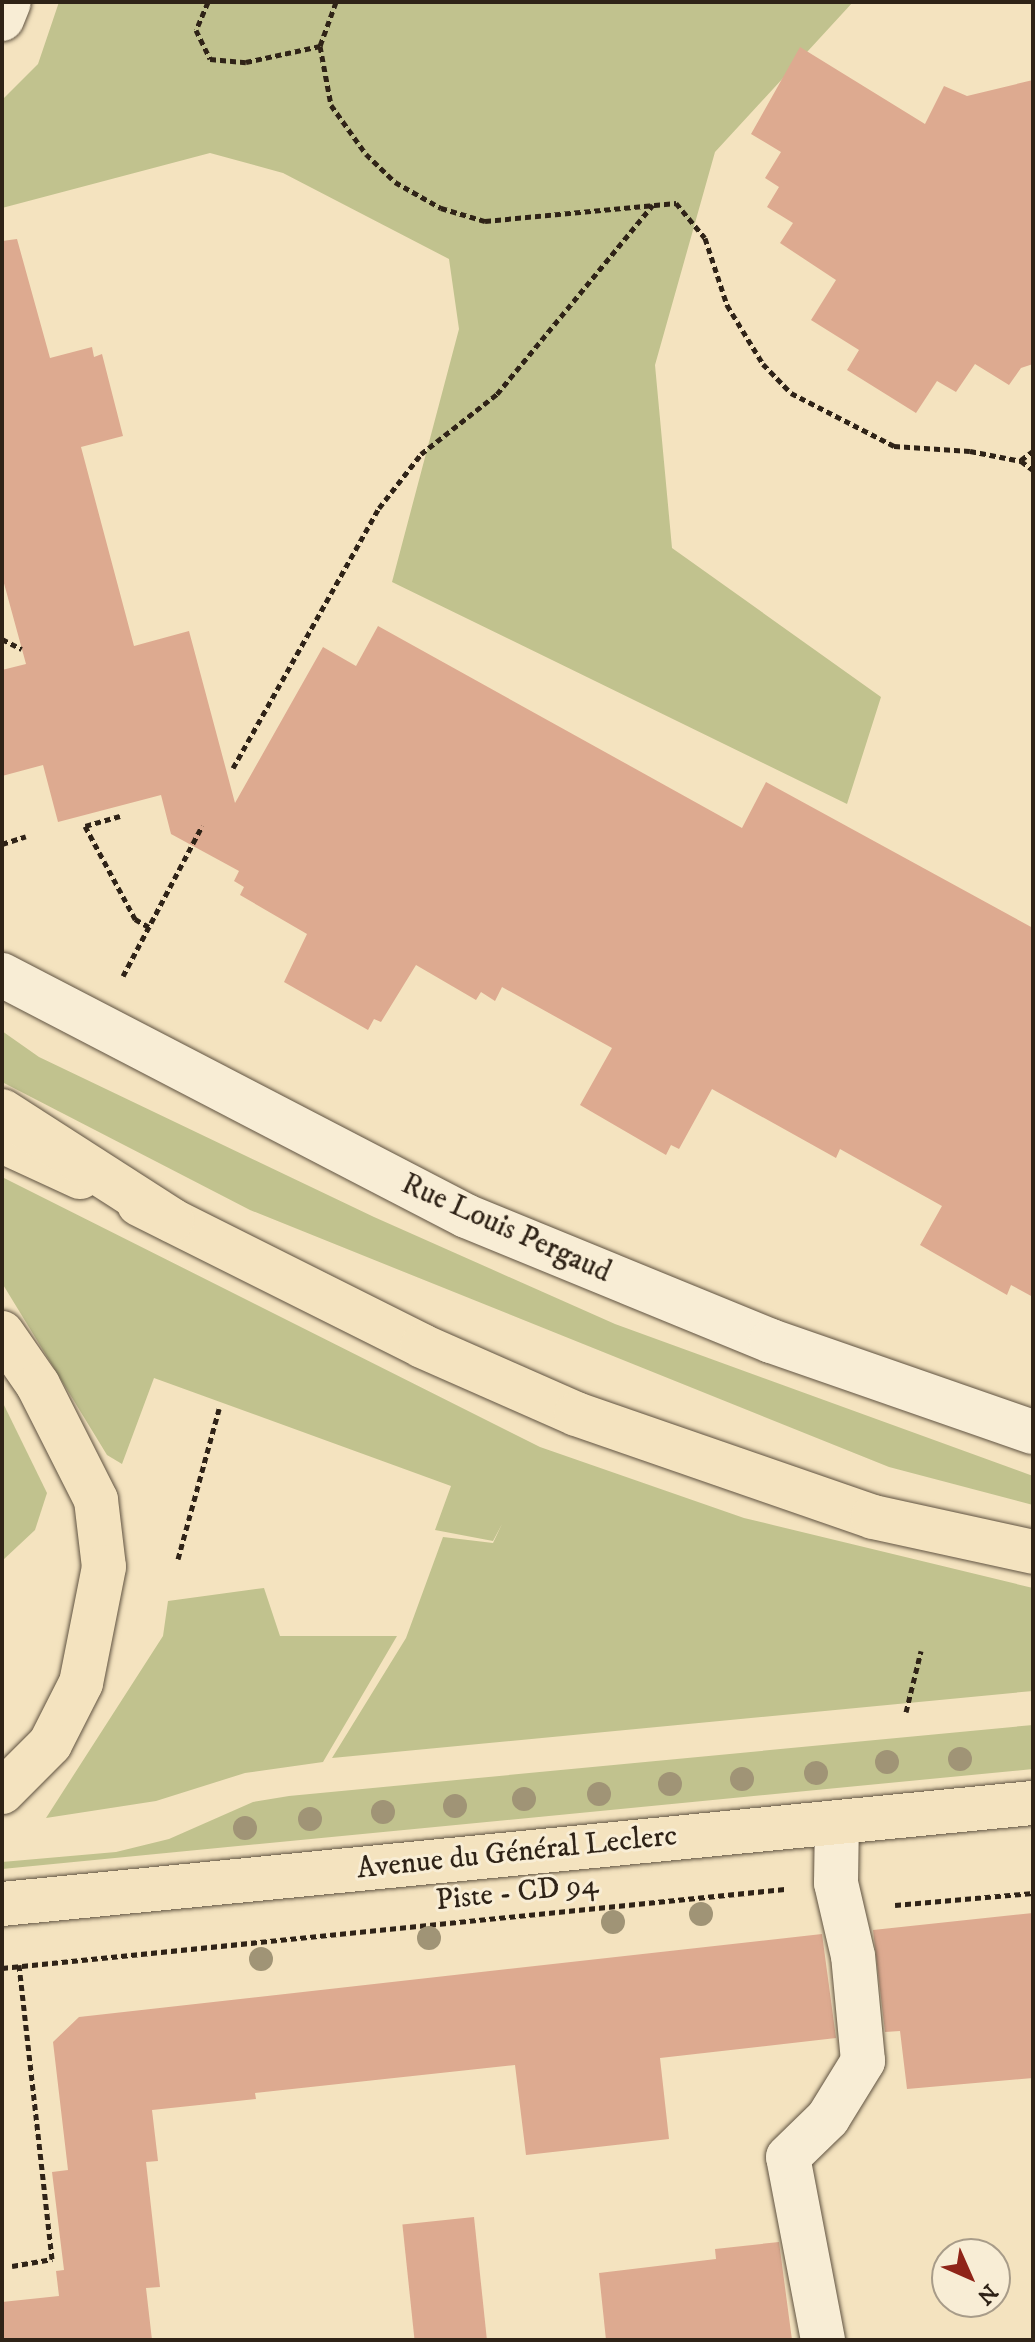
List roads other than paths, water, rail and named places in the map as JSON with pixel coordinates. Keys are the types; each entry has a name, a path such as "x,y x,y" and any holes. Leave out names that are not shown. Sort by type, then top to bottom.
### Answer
{"main road":[{"path":"2,1111 172,1220"},
{"path":"2,1141 172,1220 422,1346 576,1414 873,1517 1033,1552"},
{"path":"2,1333 38,1385 96,1500 104,1567 81,1683 50,1744 2,1792"},
{"name":"Avenue du Général Leclerc","path":"2,1904 1033,1803"}],"street":[{"path":"2,19 9,2"},
{"name":"Rue Louis Pergaud","path":"2,975 466,1216 799,1352 1033,1432"},
{"path":"823,2340 788,2157 828,2118 863,2061 853,1956 836,1883 837,1822"}]}
